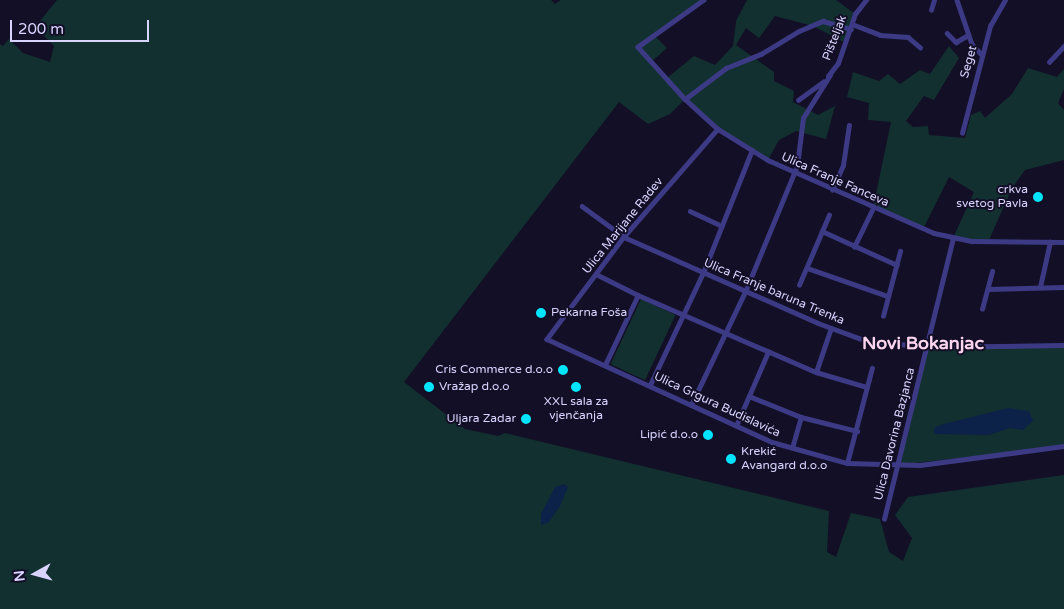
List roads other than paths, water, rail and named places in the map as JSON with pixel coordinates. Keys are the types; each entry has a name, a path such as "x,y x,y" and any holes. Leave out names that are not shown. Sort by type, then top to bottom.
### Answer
{"street":[{"name":"Ulica Franje Fanceva","path":"704,0 638,47 684,99 718,129 794,173 934,234 972,242 1064,242"},
{"name":"Pišteljak","path":"798,100 817,89 830,75 851,27 866,0"},
{"path":"931,10 934,0"},
{"path":"957,0 968,35 981,54"},
{"name":"Seget","path":"962,133 981,54 990,26 1005,0"},
{"path":"684,99 726,68 761,54 799,31 823,21 880,35 908,37 920,47"},
{"path":"947,33 956,42 968,35"},
{"path":"1049,62 1064,46"},
{"path":"691,405 745,292 794,173 803,118 830,75"},
{"path":"832,190 843,165 849,125"},
{"name":"Ulica Marijane Radev","path":"547,339 624,237 718,129"},
{"path":"650,385 703,273 752,150"},
{"name":"Ulica Franje baruna Trenka","path":"582,206 624,237 745,292 830,328 864,340 926,347 1064,345"},
{"path":"854,247 873,208"},
{"path":"690,211 722,226"},
{"path":"799,285 829,215"},
{"path":"822,231 897,265"},
{"name":"Ulica Davorina Bazjanca","path":"884,519 953,238"},
{"path":"1040,288 1050,242"},
{"path":"883,316 900,251"},
{"path":"807,268 888,296"},
{"path":"982,309 992,271"},
{"path":"596,274 638,296 768,352 816,372 867,387"},
{"path":"988,289 1064,287"},
{"path":"605,364 638,296"},
{"path":"816,372 830,328"},
{"name":"Ulica Grgura Budislavića","path":"547,339 605,364 736,426 792,448 847,463 898,465 1064,446"},
{"path":"736,426 768,352"},
{"path":"847,463 857,431 872,368"},
{"path":"749,396 801,417 857,431"},
{"path":"792,448 801,417"}],"water":[{"path":"1008,408 1029,411 1033,421 1023,430 1010,428 989,435 934,434 934,428 944,424"},
{"path":"564,484 568,487 560,506 549,522 541,525 541,514 555,487"}],"place":[{"name":"crkva svetog Pavla","path":"1038,197"},
{"name":"Pekarna Foša","path":"541,313"},
{"name":"Cris Commerce d.o.o","path":"563,370"},
{"name":"Vražap d.o.o","path":"429,387"},
{"name":"XXL sala za vjenčanja","path":"576,387"},
{"name":"Uljara Zadar","path":"526,419"},
{"name":"Lipić d.o.o","path":"708,435"},
{"name":"Krekić Avangard d.o.o","path":"731,459"}],"district":[{"name":"Novi Bokanjac","path":"923,343"}]}
